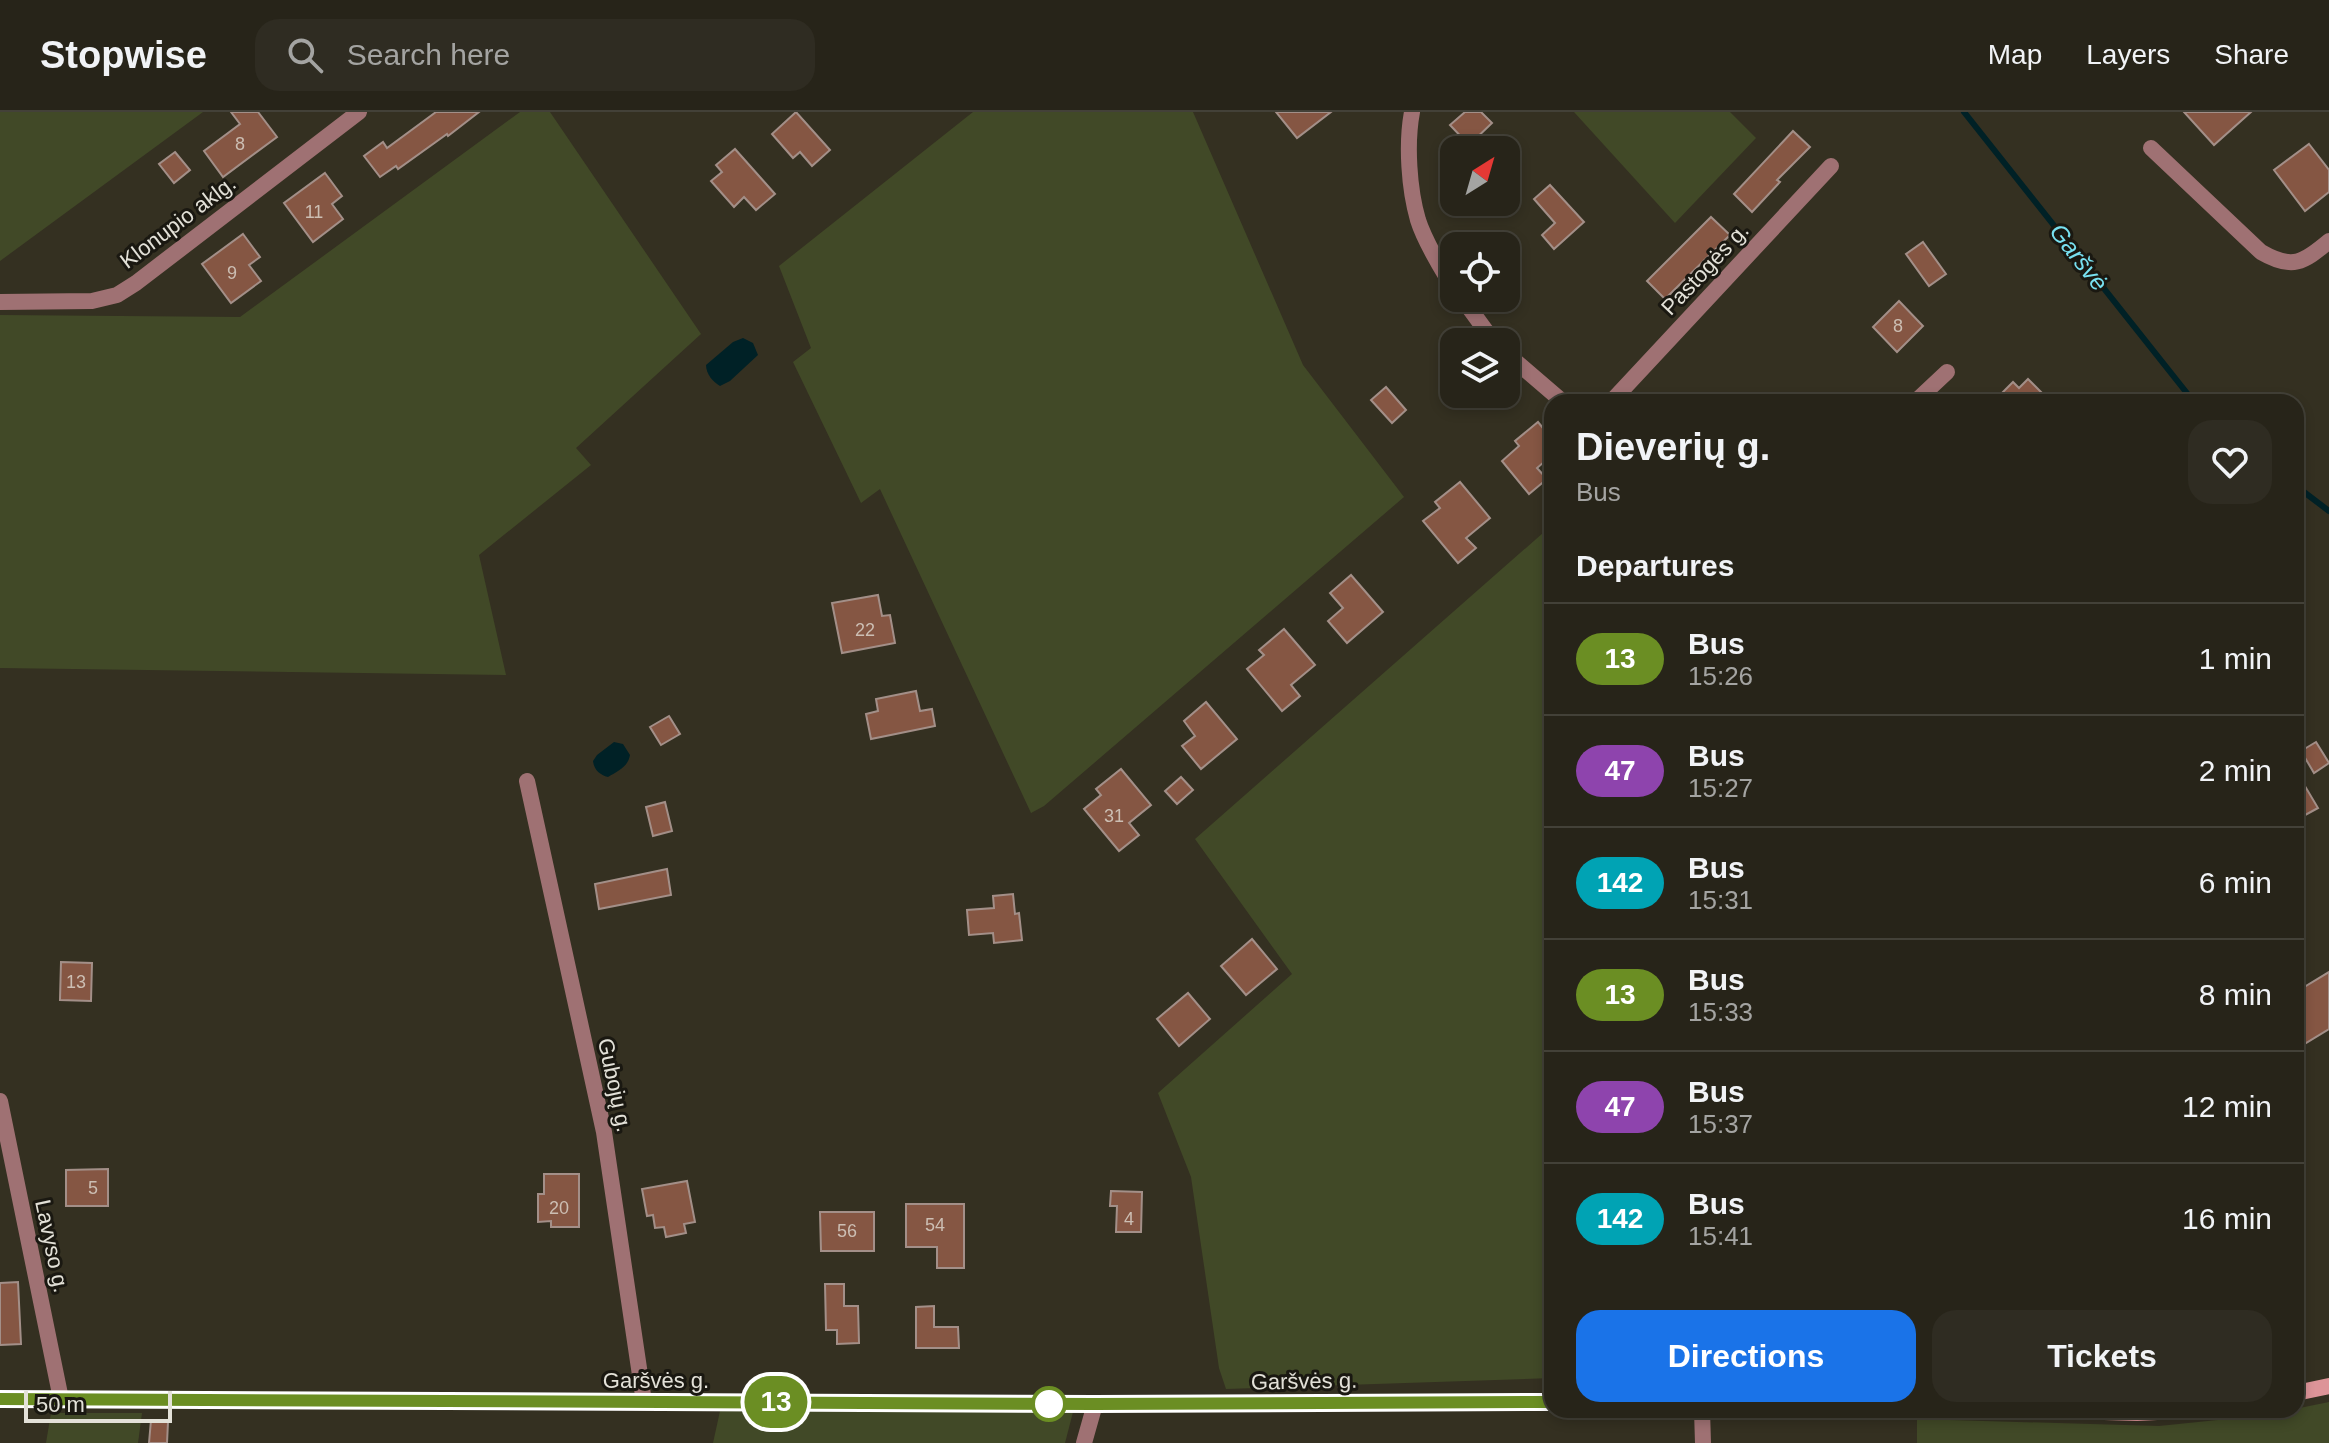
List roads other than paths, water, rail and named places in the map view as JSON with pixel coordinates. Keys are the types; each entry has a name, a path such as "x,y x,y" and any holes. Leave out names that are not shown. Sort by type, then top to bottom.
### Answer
{"main road":[{"path":"2304,1391 2329,1386"},
{"name":"Garšvės g.","path":"0,1399 1095,1404 1544,1402"}],"street":[{"name":"Klonupio aklg.","path":"0,302 92,301 117,295 359,112"},
{"path":"1412,112 1409,162 1418,220 1440,264"},
{"path":"2151,148 2261,252 2276,261 2291,264 2310,257 2329,241"},
{"name":"Pastogės g.","path":"1618,394 1831,166"},
{"path":"1520,365 1554,394"},
{"path":"1924,394 1947,372"},
{"name":"Gubojų g.","path":"527,781 604,1132 644,1402"},
{"name":"Lavyso g.","path":"0,1101 61,1399"},
{"path":"1084,1443 1095,1404"},
{"path":"1702,1418 1703,1443"}],"water":[{"path":"743,338 753,343 758,355 730,381 720,386 710,377 706,365 733,342"},
{"path":"614,742 623,744 630,755 625,766 608,777 598,772 593,761"}],"waterway":[{"name":"Garšvė","path":"1964,112 2188,394"},
{"name":"Garšvė","path":"2304,492 2329,511"}]}
